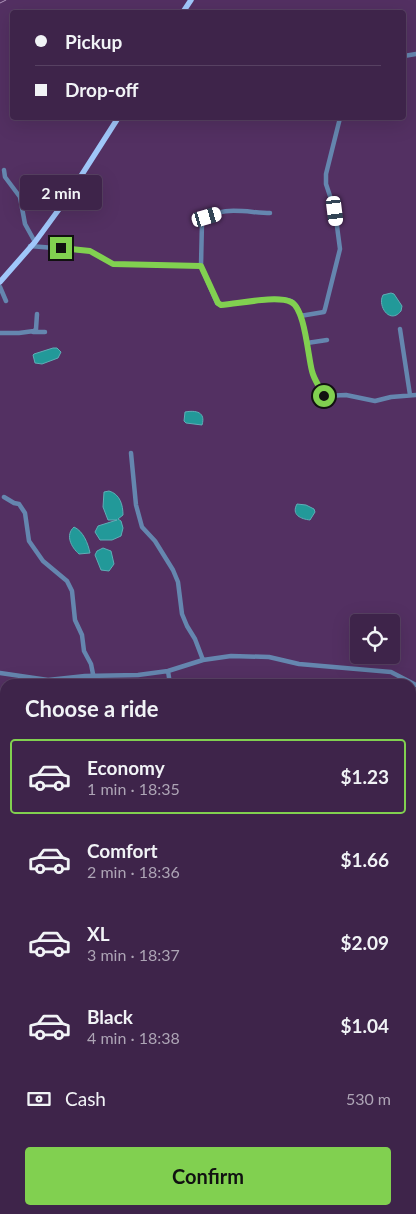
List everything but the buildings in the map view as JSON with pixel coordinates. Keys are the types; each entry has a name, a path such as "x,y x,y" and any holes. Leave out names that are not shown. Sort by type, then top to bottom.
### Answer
{"main road":[{"path":"0,282 65,201 117,120"}],"street":[{"path":"300,316 324,312 340,248 335,211 326,184 326,174 340,120"},
{"path":"4,170 5,177 20,197 25,224 32,244 90,251 113,264 201,266"},
{"path":"270,213 240,210 207,217 202,222 201,266 218,303 221,305 277,299 290,301 294,304 300,316 312,371 324,396 346,395 375,401 413,395 400,329"},
{"path":"0,287 6,301"},
{"path":"32,332 36,329 37,314"},
{"path":"0,333 45,332"},
{"path":"307,343 328,340"},
{"path":"131,453 136,505 142,527 155,541 174,570 178,582 182,614 203,660"},
{"path":"4,497 19,504 25,513 29,541 43,561 67,581 72,591 75,620 82,634 82,646 91,664 94,679"},
{"path":"59,679 138,675 168,671 203,660 231,656 269,657 299,664 391,672 404,679"},
{"path":"168,671 169,679"},
{"path":"0,673 41,679"}],"shaded area":[{"path":"394,294 402,306 401,311 393,316 383,309 382,304 383,295"},
{"path":"57,348 61,352 58,358 42,364 35,363 34,354"},
{"path":"193,411 199,413 203,417 202,425 186,423 184,421 185,412"},
{"path":"109,491 118,497 121,504 123,515 118,519 121,521 123,528 121,536 112,540 100,540 95,532 98,526 117,520 108,520 103,507 104,492"},
{"path":"297,504 306,505 314,509 315,512 310,520 303,519 296,514 295,508"},
{"path":"74,527 85,538 90,553 79,554 74,548 70,541 70,534"},
{"path":"103,548 111,551 114,564 109,571 101,570 95,555 97,551"}],"railway":[{"path":"0,3 6,0"}],"route":[{"path":"61,248 90,251 113,264 201,266 218,303 221,305 277,299 290,301 294,304 306,334 312,371 324,396"}]}
